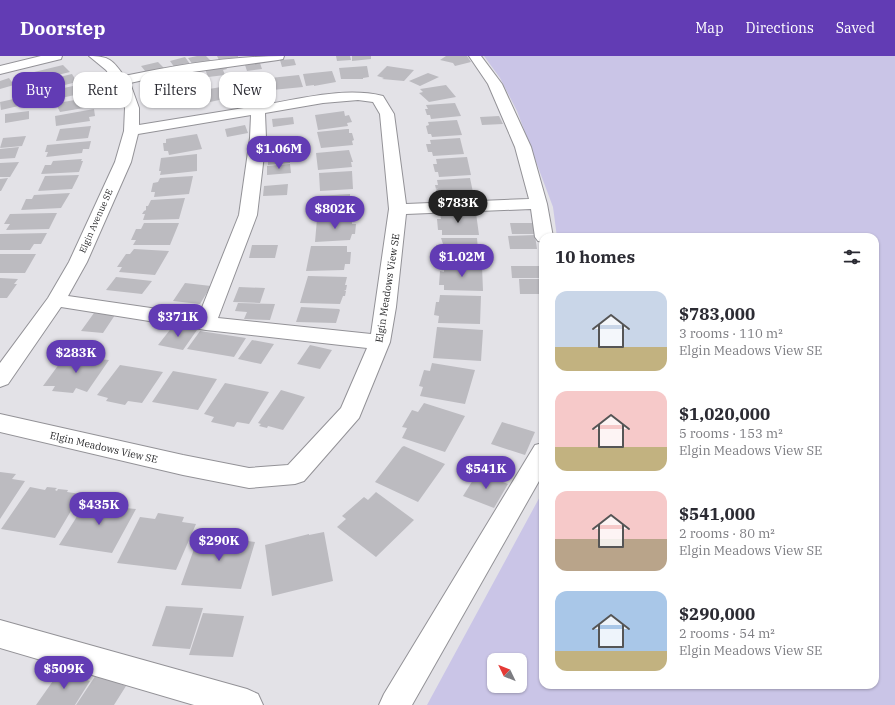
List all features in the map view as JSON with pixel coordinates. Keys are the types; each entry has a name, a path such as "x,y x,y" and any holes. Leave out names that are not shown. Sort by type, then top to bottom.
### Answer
{"street":[{"path":"0,70 56,56"},
{"name":"Elgin Avenue SE","path":"95,56 111,67 115,72"},
{"path":"132,79 157,73 278,56"},
{"path":"475,56 495,84 523,147 540,204 544,233"},
{"name":"Elgin Meadows View SE","path":"0,423 183,465 249,478 295,474 351,412 380,342 386,307 398,209 387,114 378,99 358,96 323,99 131,131"},
{"name":"Elgin Avenue SE","path":"0,379 56,300 78,262 122,162 131,131 132,108"},
{"path":"206,323 248,216 258,138 258,111"},
{"path":"398,209 540,204"},
{"path":"56,300 206,323 380,342"},
{"path":"395,705 539,459"},
{"path":"0,634 247,705"}],"shaded area":[{"path":"484,56 895,56 895,705 427,705 539,498 539,689 879,689 879,233 556,233 553,207 517,111 500,78"}],"building":[{"path":"206,56 211,61 193,65 188,58"},
{"path":"217,56 238,56 238,57 219,60"},
{"path":"336,56 350,56 351,60 337,61"},
{"path":"352,56 371,56 371,59 352,61"},
{"path":"446,56 467,56 471,62 455,66 453,63 440,60"},
{"path":"185,57 190,64 175,68 170,61"},
{"path":"294,59 296,65 282,67 280,60"},
{"path":"158,62 164,68 146,72 141,66"},
{"path":"260,63 262,69 247,71 245,65"},
{"path":"63,65 70,72 65,73 65,72 34,72"},
{"path":"367,66 369,77 363,79 341,79 339,68"},
{"path":"387,66 414,70 404,81 382,79 384,78 377,76"},
{"path":"226,67 227,69 223,70 224,72 219,72 219,76 211,77 211,72 206,72 205,69"},
{"path":"332,71 336,82 306,86 303,74"},
{"path":"428,73 439,77 420,86 409,81"},
{"path":"72,74 73,83 65,85 65,76"},
{"path":"299,75 303,87 276,90 276,77"},
{"path":"9,78 12,82 12,86 0,89 0,81"},
{"path":"446,85 456,97 429,102 419,93 423,92 420,89"},
{"path":"73,86 73,95 65,97 65,88"},
{"path":"219,87 219,100 211,102 211,89"},
{"path":"12,99 12,108 1,110 0,102"},
{"path":"73,100 73,108 84,108 60,112 58,108 65,108 65,102"},
{"path":"455,103 461,116 431,119 430,115 427,115 425,109 428,109 426,105"},
{"path":"94,109 95,116 89,117 90,121 56,126 55,116"},
{"path":"29,111 29,119 5,123 5,114"},
{"path":"344,111 345,116 349,115 352,122 347,123 348,126 318,130 315,115"},
{"path":"499,116 503,124 482,125 480,117"},
{"path":"293,117 294,124 273,127 272,119"},
{"path":"457,120 462,135 432,137 431,134 428,134 426,126 429,125 428,122"},
{"path":"245,125 248,133 227,137 225,129"},
{"path":"91,126 88,138 56,141 60,129"},
{"path":"349,129 349,133 352,133 354,140 352,141 353,145 321,148 317,132"},
{"path":"197,134 202,149 169,155 168,151 164,151 163,143 166,143 166,139"},
{"path":"26,136 22,146 0,148 3,138"},
{"path":"460,138 464,154 433,156 432,152 428,152 426,144 431,144 430,140"},
{"path":"91,141 89,149 83,149 82,153 46,157 48,152 45,152 47,145"},
{"path":"19,147 15,158 0,159 0,149"},
{"path":"349,150 353,162 351,162 352,167 318,170 316,153"},
{"path":"197,154 197,171 160,175 161,171 159,171 161,158"},
{"path":"290,155 290,163 268,165 268,157"},
{"path":"467,157 471,175 439,177 438,172 435,172 433,164 437,164 436,159"},
{"path":"82,159 81,161 83,161 79,172 41,174 45,165 51,165 53,161"},
{"path":"19,162 10,177 0,177 0,163"},
{"path":"290,164 291,173 267,175 267,166"},
{"path":"352,171 353,189 320,191 319,173"},
{"path":"79,175 72,189 38,191 45,176"},
{"path":"193,176 189,194 154,197 155,192 151,192 153,183 158,182 160,178"},
{"path":"8,178 1,191 0,191 0,179"},
{"path":"470,178 474,197 440,199 439,193 436,193 438,188 436,189 435,185 438,185 437,180"},
{"path":"288,184 287,195 263,196 264,186"},
{"path":"70,193 61,208 21,210 26,199 32,199 34,195"},
{"path":"350,194 350,199 354,198 354,209 350,209 350,213 316,215 317,196"},
{"path":"185,198 179,219 143,220 145,214 142,214 146,210 146,206 148,206 151,200"},
{"path":"57,213 49,229 6,230 10,224 4,224 10,214"},
{"path":"440,213 476,213 479,235 442,235 442,230 438,230 437,219 441,219"},
{"path":"352,218 352,224 356,224 355,234 352,234 350,240 315,242 317,219"},
{"path":"144,223 179,223 170,245 133,245 136,240 131,240 136,229 141,229"},
{"path":"510,223 536,223 538,234 512,234"},
{"path":"47,233 41,244 34,244 30,250 0,250 0,234"},
{"path":"535,235 537,249 510,249 508,236"},
{"path":"441,238 477,238 479,261 443,262 442,255 436,255 436,245 443,244"},
{"path":"252,245 278,245 275,258 249,258"},
{"path":"311,246 347,246 347,252 351,252 350,264 345,264 344,270 306,271"},
{"path":"134,249 169,251 155,275 119,272 122,267 117,267 126,254 130,254"},
{"path":"0,254 36,254 25,273 0,273"},
{"path":"444,266 482,266 483,291 444,290 444,285 439,285 440,271 444,272"},
{"path":"511,266 539,266 539,278 512,278"},
{"path":"308,276 347,277 345,285 347,285 346,290 344,291 346,291 345,296 343,296 340,304 300,303"},
{"path":"116,277 152,281 142,294 106,290"},
{"path":"0,278 18,279 14,284 17,284 7,298 0,298"},
{"path":"519,279 539,279 539,294 520,294"},
{"path":"185,283 211,286 200,304 173,301"},
{"path":"239,287 265,288 260,303 233,302"},
{"path":"440,295 481,296 480,324 438,323 439,316 434,315 436,302 439,302"},
{"path":"238,303 275,304 270,320 244,319 247,312 235,311"},
{"path":"301,307 340,310 336,323 296,322"},
{"path":"94,313 115,315 103,333 81,331"},
{"path":"173,326 197,330 183,350 158,345"},
{"path":"437,327 483,330 481,361 433,358"},
{"path":"200,331 246,338 234,357 187,349"},
{"path":"252,340 274,344 261,364 238,359"},
{"path":"310,345 332,350 320,369 297,364"},
{"path":"65,356 109,360 87,392 76,388 73,393 52,391 55,386 43,386"},
{"path":"432,363 475,370 465,404 420,396 423,387 419,386 424,370 430,371"},
{"path":"120,365 163,372 142,403 128,401 125,405 106,401 108,398 97,395"},
{"path":"173,371 217,379 198,410 152,402"},
{"path":"225,383 269,392 249,424 237,422 234,427 211,422 214,417 204,414"},
{"path":"281,390 305,397 283,430 268,426 267,428 259,426 261,424 258,423"},
{"path":"424,403 465,416 445,452 402,438 407,428 402,427 412,410 418,412"},
{"path":"502,422 535,432 525,455 491,444"},
{"path":"404,446 445,464 418,502 375,482"},
{"path":"0,472 16,474 12,479 25,481 0,519"},
{"path":"478,472 508,484 494,508 463,496"},
{"path":"30,487 45,490 47,487 57,488 55,490 57,491 58,489 68,490 67,492 81,494 55,538 1,529"},
{"path":"376,492 414,520 376,557 337,527 346,519 342,516 364,497 368,500"},
{"path":"100,499 127,503 125,508 136,509 112,553 59,545 86,502 96,504"},
{"path":"158,513 184,517 182,522 196,524 176,570 117,563 140,517 155,519"},
{"path":"215,532 242,534 240,540 255,542 241,589 181,585 198,538 213,539"},
{"path":"324,532 333,581 272,596 265,545 309,534"},
{"path":"166,606 203,608 190,649 152,646"},
{"path":"203,613 244,616 233,657 189,655"},
{"path":"60,671 90,681 75,705 36,705"},
{"path":"96,675 126,686 114,705 76,705"}]}
